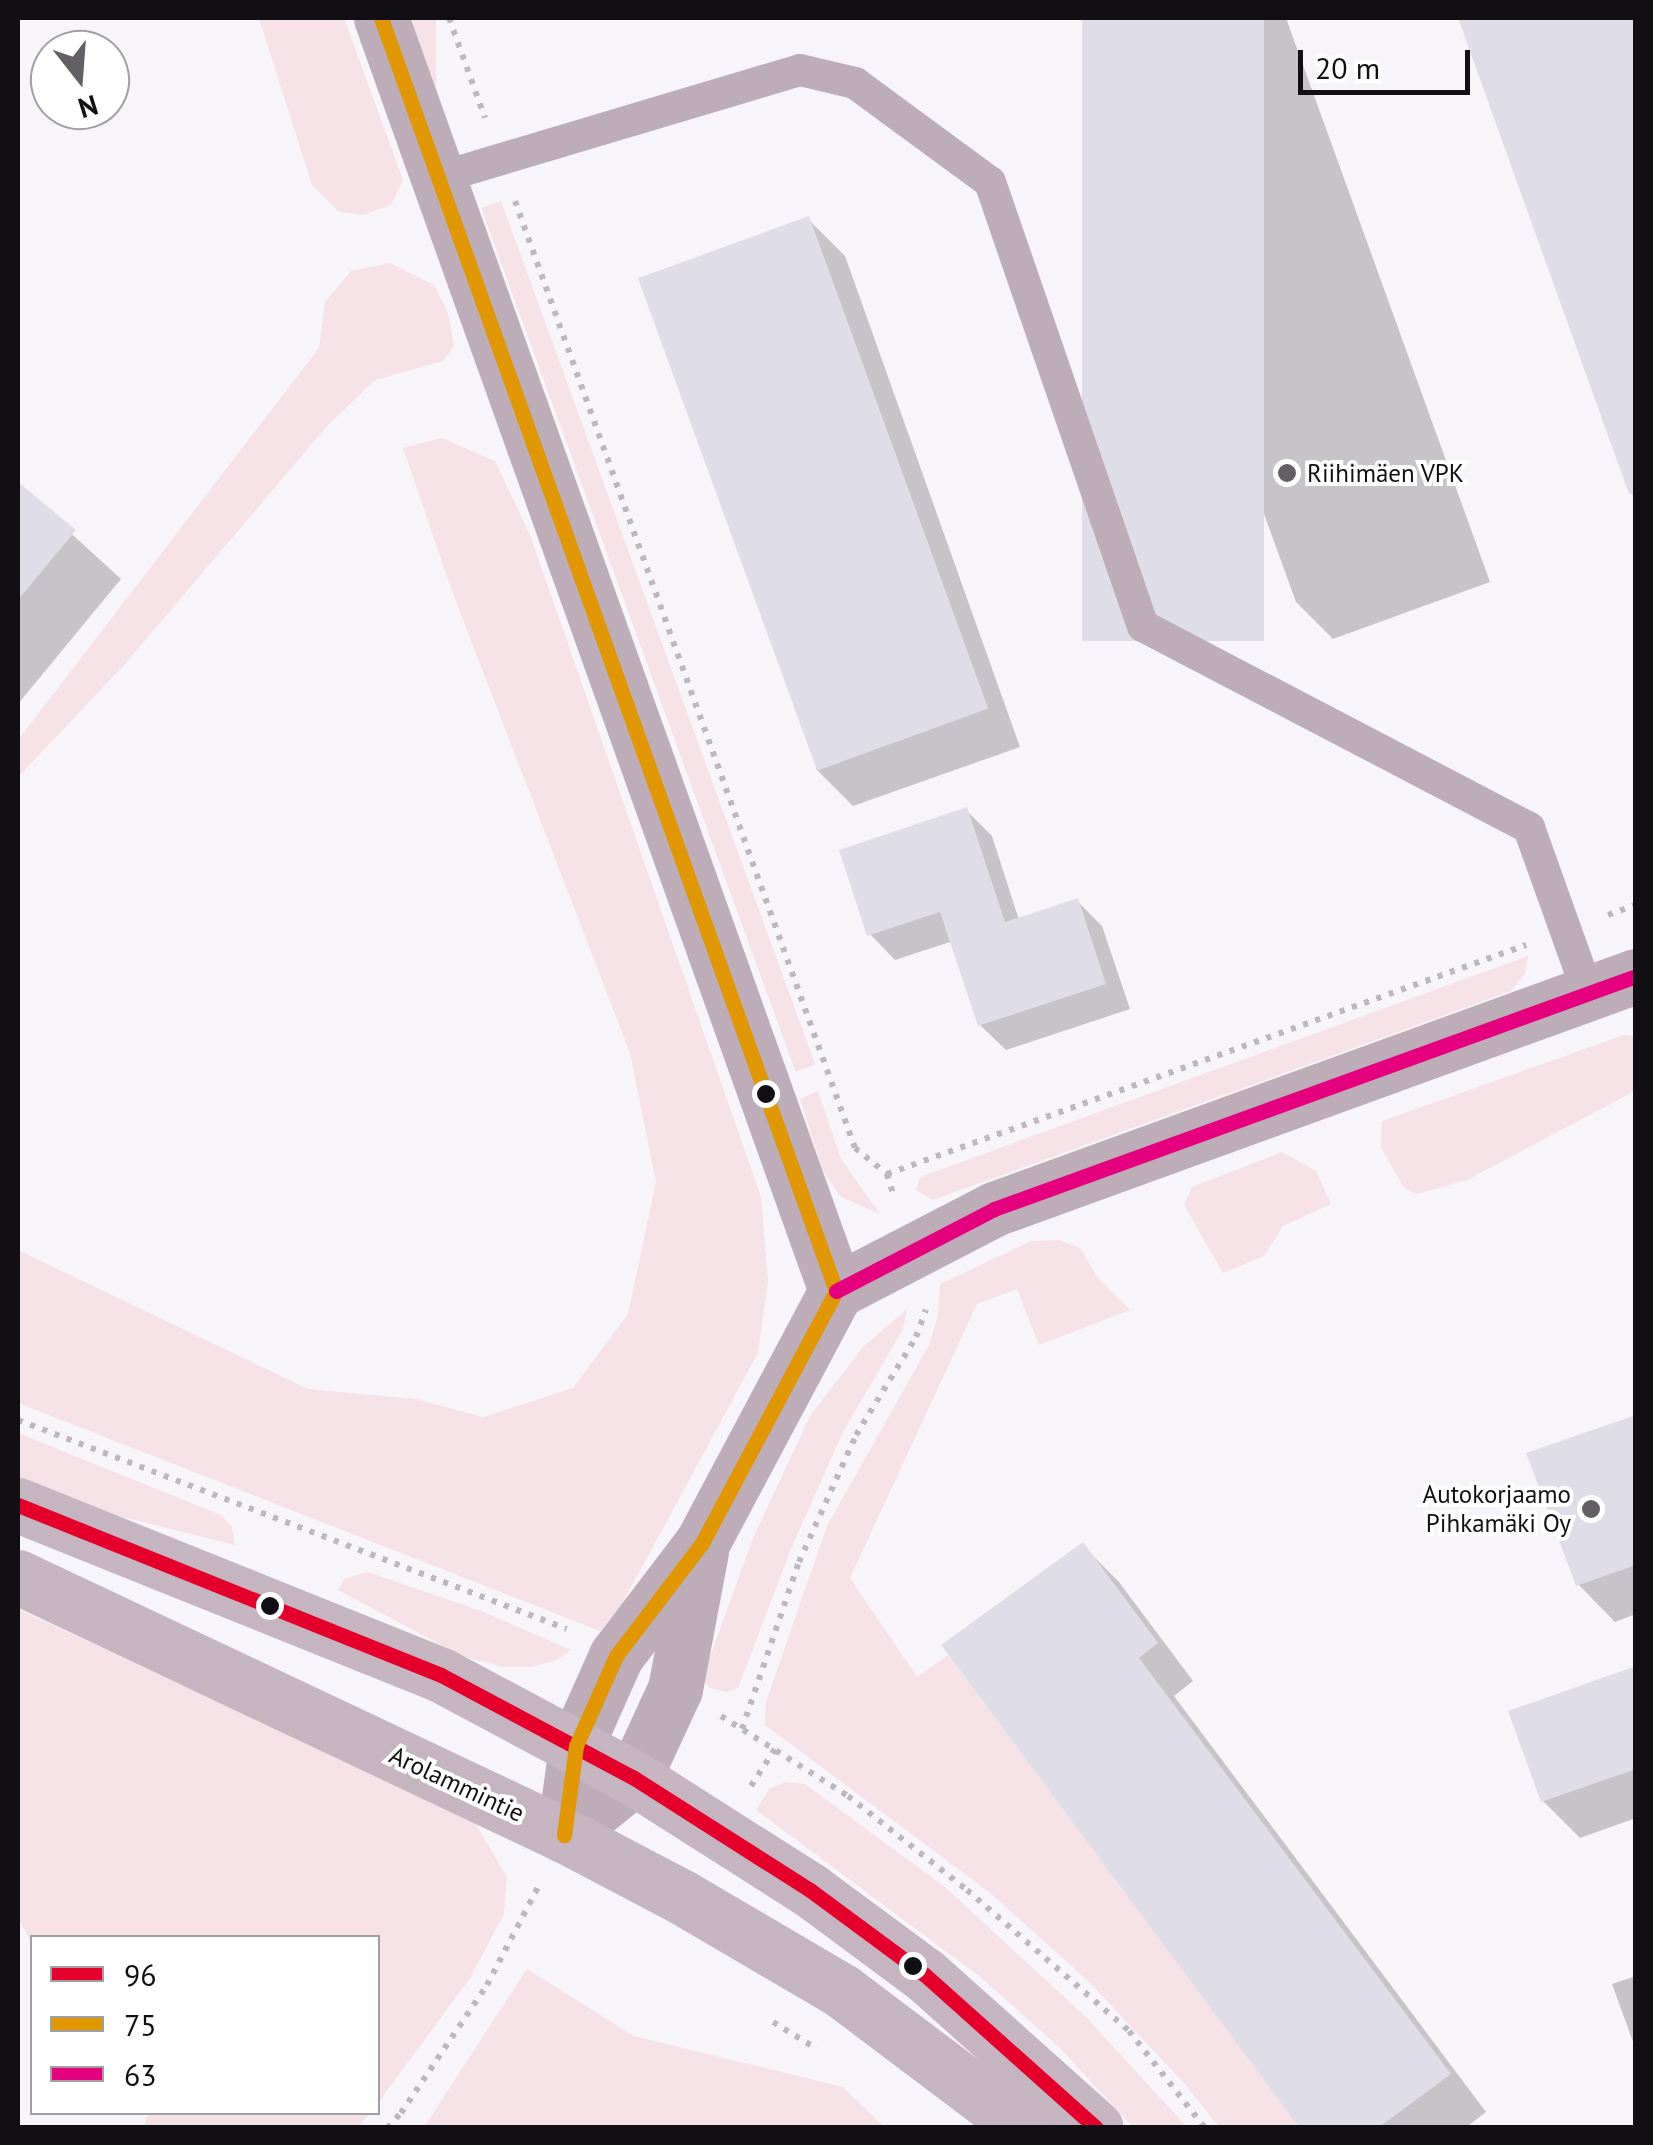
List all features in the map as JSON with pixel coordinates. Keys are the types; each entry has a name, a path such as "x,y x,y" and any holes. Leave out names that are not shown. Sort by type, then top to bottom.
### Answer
{"street":[{"path":"380,18 836,1292"},
{"path":"564,1834 576,1746 616,1656 702,1543 836,1292 994,1209 1612,984"},
{"path":"18,1505 441,1676 634,1778 796,1880 925,1976 1096,2128"},
{"path":"564,1834 634,1778 676,1688 702,1543"},
{"name":"Arolammintie","path":"18,1577 564,1834 842,1991 1024,2128"}],"lane":[{"path":"438,178 800,70 855,83 990,182 1143,626 1529,828 1567,930 1612,984"}],"path":[{"path":"887,1174 1636,905"},
{"path":"387,2128 401,2114 486,1986 564,1834"}],"shaded area":[{"path":"259,18 344,18 403,180 391,205 363,215 339,212 312,185"},
{"path":"413,18 436,18 436,140 413,140"},
{"path":"501,201 815,1065 796,1072 481,208"},
{"path":"390,263 434,285 448,313 454,346 443,361 375,380 327,426 125,664 18,777 18,740 319,348 325,302 351,271"},
{"path":"442,438 495,461 530,535 761,1197 768,1282 758,1353 623,1602 600,1631 18,1403 18,1250 308,1389 416,1399 483,1417 573,1388 628,1314 656,1182 630,1053 452,591 403,448"},
{"path":"1528,956 1525,974 1511,991 933,1200 916,1190 920,1177"},
{"path":"1624,1035 1635,1036 1635,1091 1467,1180 1417,1194 1404,1188 1381,1147 1382,1121"},
{"path":"818,1091 841,1159 880,1214 841,1197 824,1173 800,1099"},
{"path":"1282,1152 1316,1171 1331,1204 1283,1226 1264,1256 1223,1273 1184,1205 1192,1187"},
{"path":"1059,1240 1080,1248 1097,1277 1130,1310 1039,1345 1017,1289 977,1304 850,1578 917,1677 948,1655 1300,2127 1219,2127 1184,2083 1088,1981 989,1892 765,1725 766,1702 827,1526 929,1345 938,1316 940,1284 1031,1241"},
{"path":"907,1309 903,1329 843,1432 791,1549 738,1688 727,1692 710,1688 702,1679 753,1538 810,1416 863,1347"},
{"path":"18,1433 221,1515 232,1527 235,1545 115,1515 18,1480"},
{"path":"368,1572 481,1611 571,1650 557,1660 531,1667 503,1667 462,1656 338,1590 344,1579"},
{"path":"18,1609 474,1821 507,1877 504,1914 470,1978 380,2100 380,1935 30,1935 30,1939 18,1918"},
{"path":"785,1782 805,1784 945,1887 1088,2019 1187,2127 1133,2127 1059,2047 979,1976 756,1810 769,1789"},
{"path":"527,1969 634,2036 843,2087 884,2127 424,2127"},
{"path":"147,2115 368,2115 358,2127 144,2127"}],"building":[{"path":"1082,18 1264,18 1264,641 1082,641"},
{"path":"1458,18 1636,18 1636,493 1629,494"},
{"path":"809,216 988,708 817,771 638,278"},
{"path":"18,482 76,530 18,600"},
{"path":"967,807 1005,922 1078,898 1106,984 978,1026 940,912 867,936 839,850"},
{"name":"Autokorjaamo Pihkamäki Oy","path":"1636,1415 1636,1565 1576,1586 1526,1453"},
{"path":"1083,1542 1158,1643 1139,1658 1451,2074 1378,2128 1300,2128 941,1645"},
{"path":"1636,1666 1636,1769 1541,1802 1508,1711"}],"transit line":[{"name":"75","path":"381,18 836,1291 702,1543 616,1656 576,1746 564,1835"},
{"name":"63","path":"836,1291 994,1209 1636,976"},
{"name":"96","path":"18,1505 441,1675 634,1778 810,1890 925,1975 1096,2128"}],"place":[{"name":"Riihimäen VPK","path":"1287,473"},
{"name":"Autokorjaamo Pihkamäki Oy","path":"1591,1509"}]}
